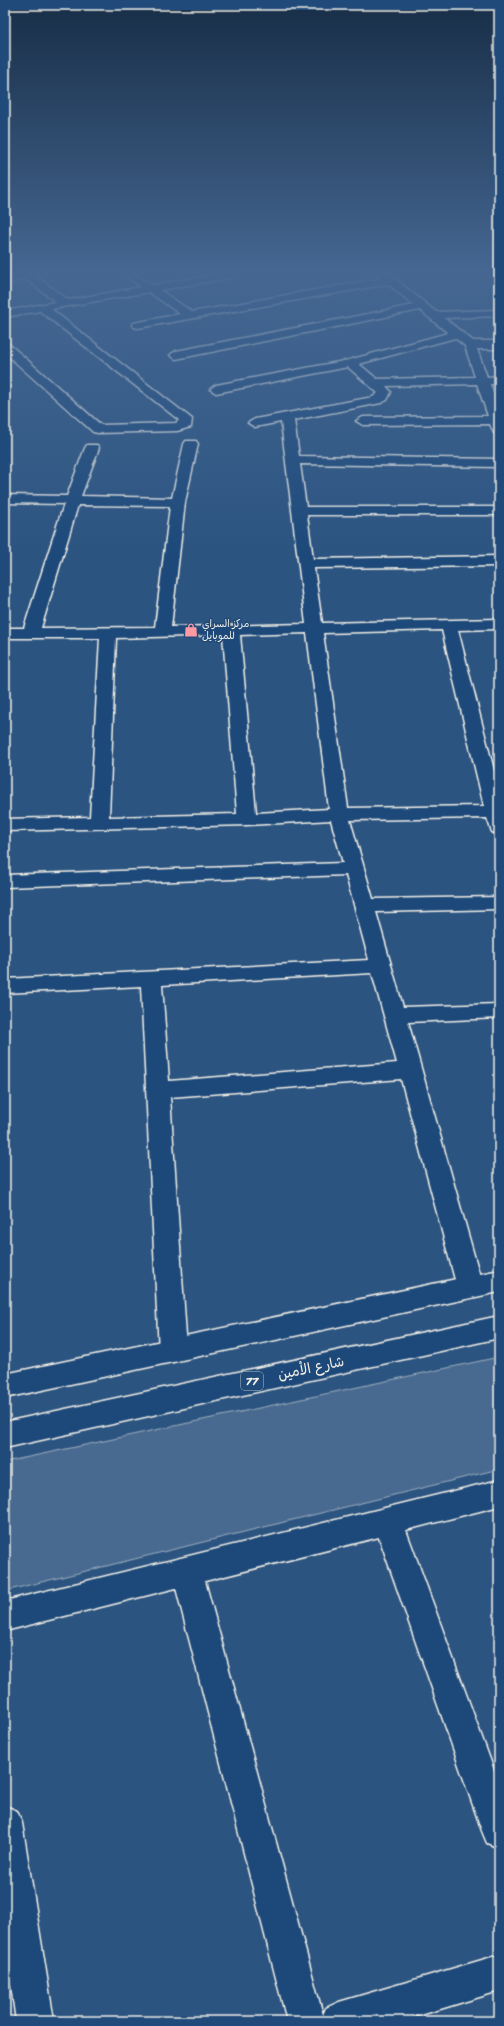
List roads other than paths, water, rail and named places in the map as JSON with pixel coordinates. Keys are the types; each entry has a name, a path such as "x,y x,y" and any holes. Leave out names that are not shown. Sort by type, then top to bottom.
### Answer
{"street":[{"path":"29,369 98,429 177,427 186,424 186,419 121,369"},
{"path":"216,389 318,369"},
{"path":"255,423 376,400 383,397 385,392 357,369"},
{"path":"363,422 498,423 478,369"},
{"path":"374,383 499,380"},
{"path":"287,417 339,814 470,1287"},
{"path":"162,632 178,502 191,444"},
{"path":"31,633 72,500 92,448"},
{"path":"293,460 499,463"},
{"path":"5,499 178,502"},
{"path":"299,511 499,511"},
{"path":"306,564 499,561"},
{"path":"5,633 108,633 499,624"},
{"path":"5,825 339,814 498,818 449,625"},
{"path":"231,630 247,818"},
{"path":"99,822 108,633"},
{"path":"5,880 354,869"},
{"path":"364,906 499,903"},
{"path":"5,986 381,966"},
{"path":"151,978 173,1351"},
{"path":"395,1015 499,1011"},
{"path":"157,1090 410,1070"},
{"path":"5,1386 499,1281"},
{"name":"شارع الأمين","path":"5,1435 499,1327"},
{"path":"5,1616 499,1493"},
{"path":"388,1520 499,1831"},
{"path":"187,1570 306,2021"},
{"path":"5,1823 35,2021"},
{"path":"339,2021 499,1973"}],"place":[{"name":"مركز السراي للموبايل","path":"191,630"}]}
